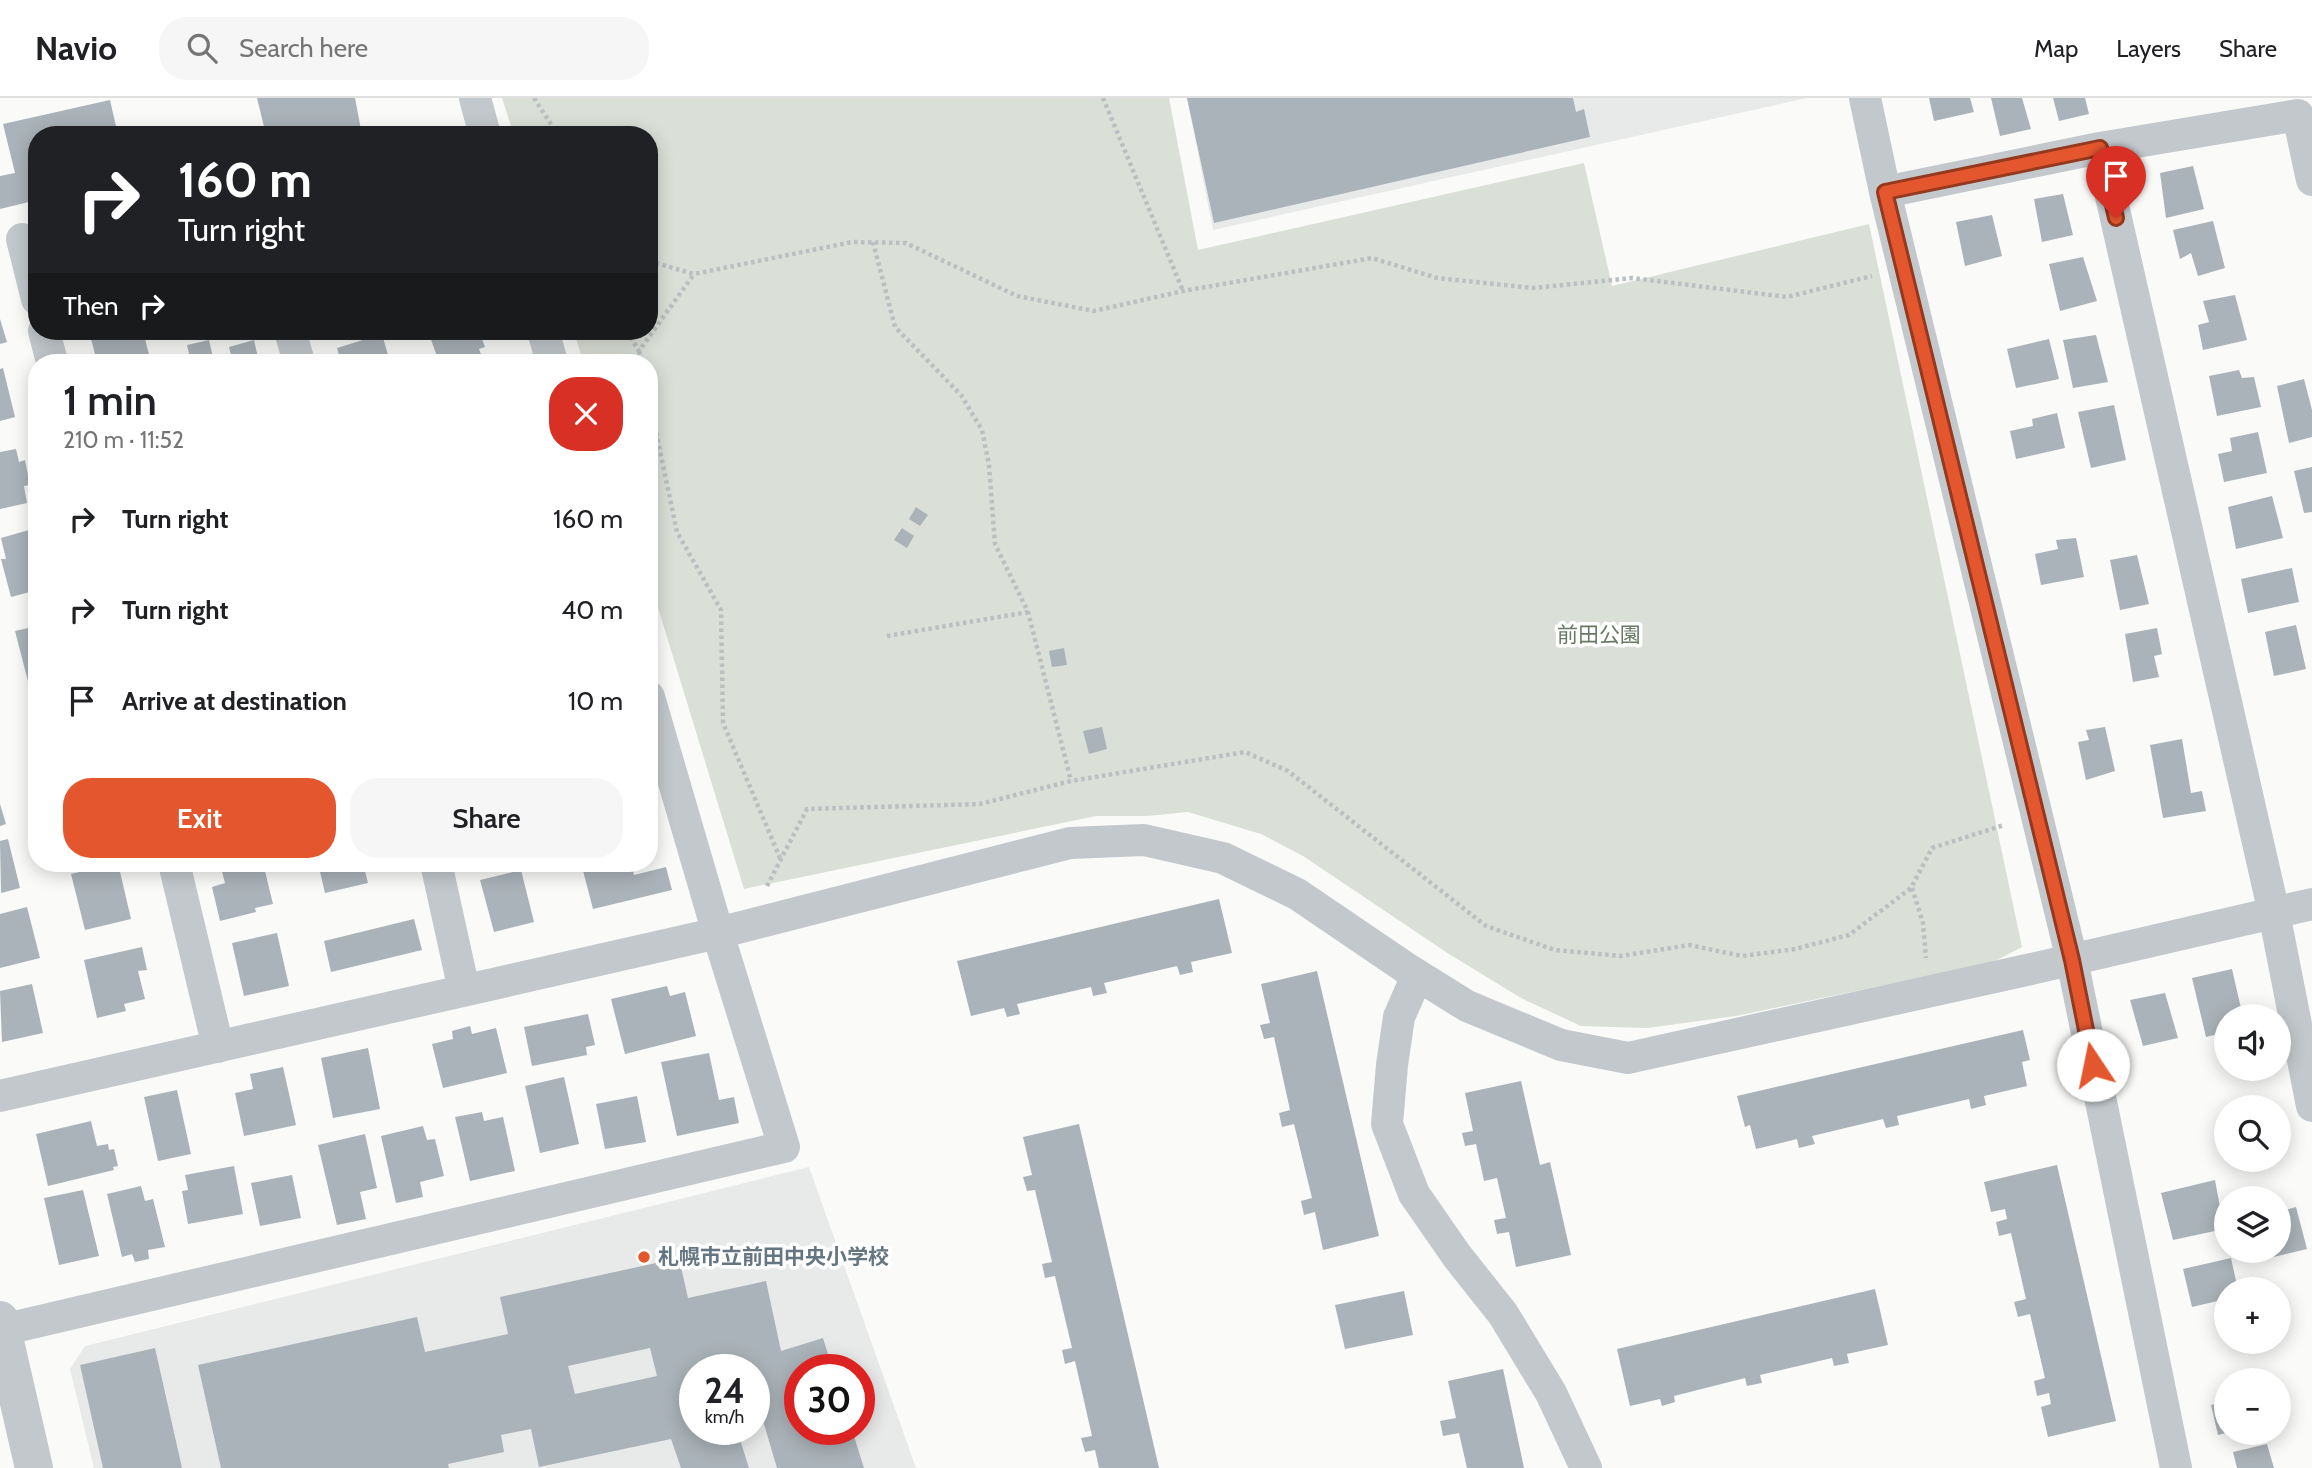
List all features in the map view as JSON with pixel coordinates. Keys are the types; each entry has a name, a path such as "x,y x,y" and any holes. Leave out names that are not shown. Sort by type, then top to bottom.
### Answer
{"street":[{"path":"475,98 483,126"},
{"path":"1865,98 1885,192 2072,960 2176,1468"},
{"path":"1885,192 2100,148 2298,115 2312,180"},
{"path":"2100,148 2274,913 2312,1106"},
{"path":"20,240 28,268"},
{"path":"34,1468 1,1325 784,1147 658,728"},
{"path":"0,1096 718,933 1070,843 1144,840 1223,858 1297,894 1467,1006 1561,1045 1628,1058 2312,904"},
{"path":"176,872 218,1047"},
{"path":"438,872 464,990"},
{"path":"1417,975 1399,1017 1387,1124 1414,1194 1503,1314 1551,1393 1586,1468"}],"path":[{"path":"534,98 552,126"},
{"path":"1103,98 1183,291"},
{"path":"658,264 694,274 852,242 906,243 1017,296 1094,311 1183,291 1372,258 1437,278 1533,288 1632,278 1787,297 1874,276"},
{"path":"873,242 895,327 961,395 982,430 989,466 995,544 1028,612 1071,781"},
{"path":"658,324 694,274"},
{"path":"632,340 640,354"},
{"path":"639,351 647,340"},
{"path":"658,441 677,532 721,610 723,723 780,859"},
{"path":"887,636 1028,612"},
{"path":"764,894 807,809 980,804 1071,781 1245,752 1288,771 1486,926 1555,950 1621,956 1689,945 1742,956 1795,949 1849,935 1912,888 1932,848 2008,824"},
{"path":"1912,888 1923,923 1927,969"}],"shaded area":[{"path":"1187,98 1807,98 1213,230"},
{"name":"札幌市立前田中央小学校","path":"809,1167 916,1468 94,1468 70,1369 85,1346"}],"green space":[{"name":"前田公園","path":"502,98 1169,98 1198,250 1584,163 1612,286 1869,224 2022,947 1991,963 1736,1016 1647,1028 1581,1026 1521,998 1449,954 1303,856 1261,834 1188,812 1147,816 1096,816 744,889 658,607 658,354 581,354 577,340 658,340 658,126 511,126"}],"building":[{"path":"257,98 355,98 360,126 264,126"},
{"path":"1187,98 1573,98 1576,112 1584,109 1590,137 1214,223"},
{"path":"1929,98 1970,98 1974,112 1934,121"},
{"path":"1991,98 2022,98 2031,129 2000,136"},
{"path":"2053,98 2085,98 2089,114 2059,121"},
{"path":"110,100 116,126 28,126 28,202 0,209 0,176 15,173 3,124"},
{"path":"2193,166 2204,209 2166,218 2160,173"},
{"path":"2063,194 2073,235 2042,242 2034,199"},
{"path":"1992,215 2002,256 1965,266 1956,222"},
{"path":"2213,221 2225,268 2198,276 2191,253 2180,259 2173,230"},
{"path":"2083,257 2097,301 2060,311 2049,264"},
{"path":"2235,295 2247,340 2203,350 2198,325 2209,322 2203,301"},
{"path":"0,319 7,342 0,344"},
{"path":"2096,335 2108,382 2073,388 2063,340"},
{"path":"2049,339 2059,379 2016,388 2007,349"},
{"path":"91,340 145,340 149,354 95,354"},
{"path":"209,340 212,354 189,354 187,345"},
{"path":"254,340 257,354 231,354 229,347"},
{"path":"363,340 384,340 388,354 339,354 337,348"},
{"path":"431,340 482,340 485,347 479,349 481,354 436,354"},
{"path":"3,368 15,417 0,421 0,369"},
{"path":"2239,370 2242,378 2254,377 2261,407 2217,416 2209,376"},
{"path":"2304,379 2312,410 2312,437 2289,443 2277,386"},
{"path":"2114,405 2126,460 2091,468 2078,412"},
{"path":"2057,413 2065,448 2016,459 2010,431 2033,426 2032,419"},
{"path":"2258,432 2267,473 2224,482 2218,454 2232,451 2230,438"},
{"path":"16,449 19,462 25,460 28,475 28,485 24,486 27,503 0,509 0,452"},
{"path":"2312,467 2312,512 2304,513 2294,471"},
{"path":"2272,496 2283,538 2236,549 2228,507"},
{"path":"916,507 928,515 920,526 909,519"},
{"path":"902,528 914,536 907,548 894,540"},
{"path":"28,530 28,592 11,597 1,559 6,559 1,538"},
{"path":"2076,538 2084,577 2041,585 2035,554 2058,549 2056,540"},
{"path":"2137,555 2149,604 2120,610 2110,560"},
{"path":"2292,568 2299,602 2248,613 2241,579"},
{"path":"2296,625 2306,669 2274,676 2265,632"},
{"path":"28,628 28,681 15,631"},
{"path":"2157,628 2162,654 2154,656 2159,677 2133,682 2125,634"},
{"path":"1064,648 1067,665 1052,667 1049,651"},
{"path":"1102,727 1107,749 1089,754 1083,731"},
{"path":"2105,727 2115,771 2086,780 2078,742 2089,740 2086,730"},
{"path":"2182,739 2191,793 2202,791 2206,811 2163,818 2150,745"},
{"path":"0,804 6,824 0,826"},
{"path":"8,839 20,888 1,893 0,841"},
{"path":"666,867 672,890 593,909 583,872 633,872 634,875 658,872 658,869"},
{"path":"120,872 131,919 85,930 71,874"},
{"path":"222,872 265,872 273,904 255,908 256,912 220,921 212,887 225,883"},
{"path":"320,872 365,872 368,883 325,893"},
{"path":"522,872 534,922 494,932 480,880"},
{"path":"1219,899 1232,953 1191,962 1193,972 1180,975 1177,966 1104,983 1107,993 1093,996 1091,987 1017,1004 1020,1014 1007,1017 1004,1008 971,1016 957,961"},
{"path":"27,907 40,958 0,968 0,914"},
{"path":"414,919 422,950 331,972 324,941"},
{"path":"277,933 289,986 244,996 232,943"},
{"path":"142,947 147,970 138,971 145,999 124,1004 126,1011 97,1018 84,960"},
{"path":"2232,969 2240,1004 2214,1004 2214,1035 2206,1037 2192,978"},
{"path":"1317,971 1379,1236 1323,1250 1315,1212 1304,1215 1301,1201 1312,1198 1294,1124 1282,1127 1279,1113 1290,1110 1274,1037 1264,1039 1260,1025 1270,1023 1261,984"},
{"path":"32,984 43,1033 2,1042 0,991"},
{"path":"667,986 670,996 685,992 696,1036 625,1054 611,999"},
{"path":"2165,993 2178,1038 2143,1046 2130,1000"},
{"path":"588,1014 595,1045 586,1047 587,1055 532,1066 524,1027"},
{"path":"470,1026 472,1034 496,1028 507,1073 443,1088 432,1044 453,1039 452,1031"},
{"path":"2023,1030 2030,1060 2022,1062 2027,1086 1984,1096 1986,1105 1971,1109 1969,1099 1897,1116 1899,1125 1886,1128 1883,1119 1812,1136 1815,1144 1799,1148 1797,1139 1756,1149 1750,1125 1745,1127 1737,1096"},
{"path":"368,1048 380,1109 333,1118 321,1058"},
{"path":"709,1053 719,1100 734,1097 739,1123 677,1136 661,1062"},
{"path":"283,1067 296,1125 244,1136 235,1093 253,1089 250,1074"},
{"path":"564,1077 579,1144 540,1153 525,1086"},
{"path":"1521,1081 1540,1165 1550,1162 1571,1255 1516,1267 1509,1232 1497,1234 1494,1220 1506,1218 1497,1178 1484,1181 1476,1144 1465,1146 1462,1133 1473,1131 1465,1093"},
{"path":"177,1090 191,1154 158,1161 144,1097"},
{"path":"637,1096 646,1142 605,1149 596,1104"},
{"path":"482,1112 484,1121 503,1117 515,1171 470,1181 455,1117"},
{"path":"91,1121 97,1146 108,1144 109,1150 114,1149 118,1166 113,1167 114,1170 48,1186 36,1134"},
{"path":"1079,1124 1159,1468 1099,1468 1095,1450 1085,1452 1081,1438 1092,1436 1075,1361 1065,1364 1062,1350 1072,1348 1055,1276 1045,1278 1042,1264 1052,1262 1035,1190 1027,1191 1023,1177 1032,1175 1023,1137"},
{"path":"423,1126 427,1140 435,1139 444,1176 420,1182 423,1197 396,1203 381,1136"},
{"path":"365,1134 377,1188 360,1192 366,1219 337,1225 318,1145"},
{"path":"2057,1165 2116,1421 2048,1437 2041,1407 2051,1404 2049,1393 2037,1396 2034,1381 2045,1378 2030,1314 2018,1317 2014,1302 2026,1299 2011,1233 1999,1236 1996,1222 2007,1219 2005,1209 1991,1212 1984,1182"},
{"path":"234,1166 243,1214 188,1224 182,1191 188,1190 185,1175"},
{"path":"292,1175 301,1218 260,1226 251,1183"},
{"path":"2215,1180 2214,1231 2173,1240 2161,1193"},
{"path":"141,1186 145,1201 153,1199 165,1247 148,1250 149,1259 135,1262 132,1254 122,1257 107,1194"},
{"path":"83,1190 99,1256 59,1265 44,1198"},
{"path":"2296,1207 2307,1249 2291,1253 2291,1208"},
{"path":"679,1258 688,1298 766,1281 781,1351 823,1338 828,1354 784,1354 784,1445 857,1445 864,1468 777,1468 770,1444 770,1354 679,1354 679,1445 742,1445 749,1468 681,1468 671,1439 539,1467 531,1429 501,1435 504,1452 448,1464 449,1468 221,1468 198,1365 417,1317 425,1352 508,1334 500,1297","holes":["650,1348 657,1376 575,1394 568,1366"]},
{"path":"2214,1262 2232,1263 2235,1277 2214,1277 2214,1302 2192,1307 2183,1269"},
{"path":"1875,1289 1888,1345 1847,1354 1849,1363 1834,1366 1832,1358 1760,1375 1762,1383 1747,1386 1745,1378 1674,1396 1675,1402 1662,1406 1660,1399 1630,1406 1617,1349"},
{"path":"1404,1291 1413,1335 1345,1349 1335,1305"},
{"path":"155,1348 182,1468 103,1468 80,1365"},
{"path":"1503,1369 1524,1468 1467,1468 1459,1433 1443,1436 1440,1421 1456,1418 1448,1381"},
{"path":"2267,1445 2274,1468 2237,1468 2233,1452"}],"place":[{"name":"札幌市立前田中央小学校","path":"644,1257"}],"route":[{"path":"2093,1065 2072,960 1885,192 2100,148 2116,218"}]}
